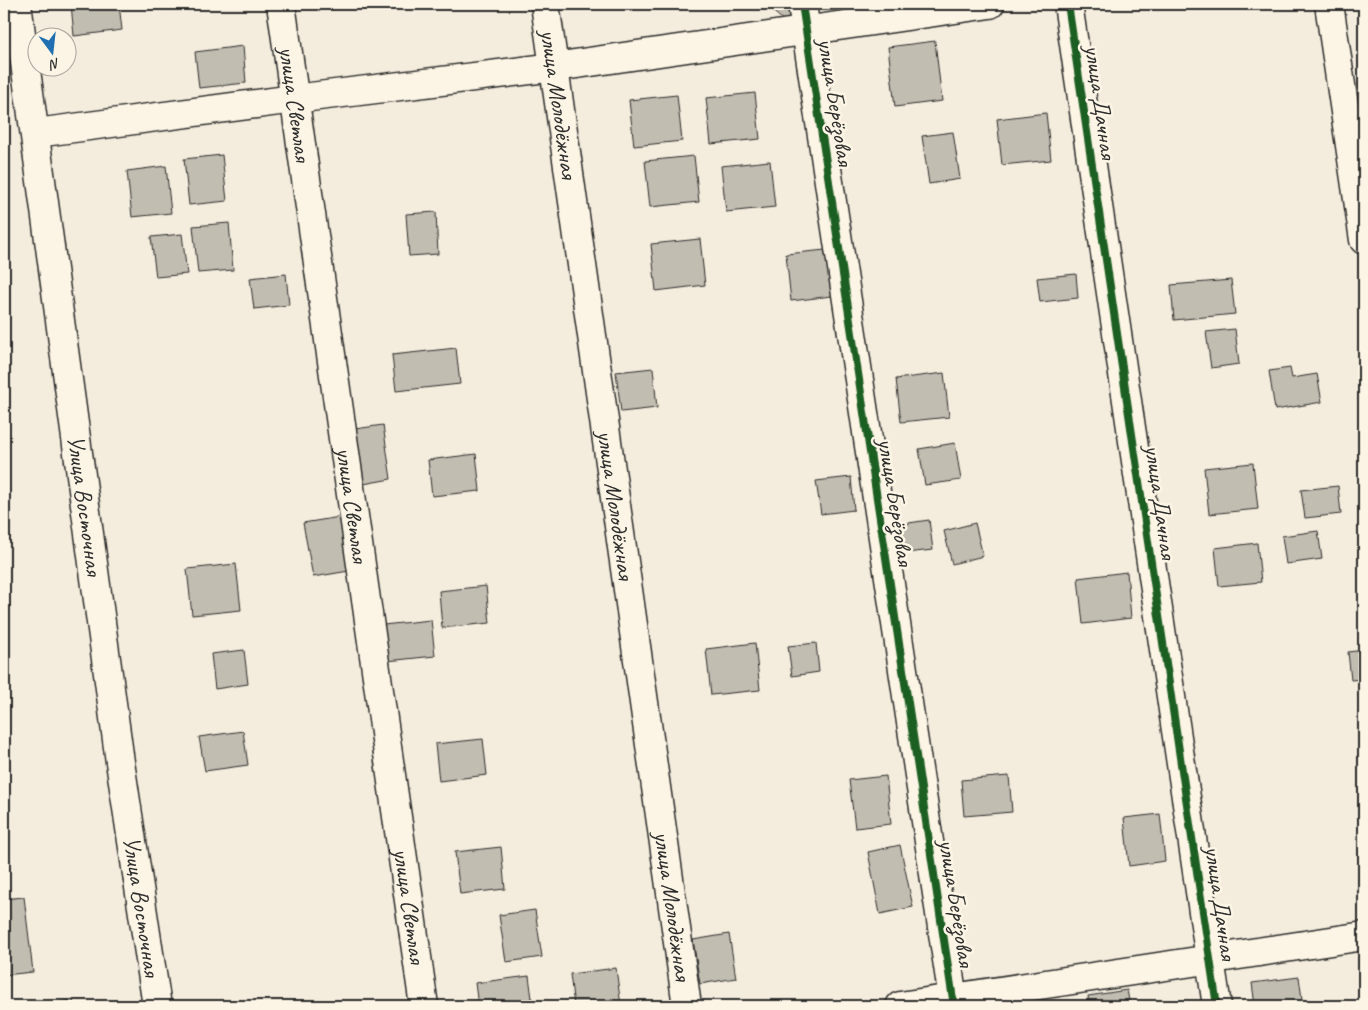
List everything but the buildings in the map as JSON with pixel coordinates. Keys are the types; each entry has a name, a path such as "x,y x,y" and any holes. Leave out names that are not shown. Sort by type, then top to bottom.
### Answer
{"street":[{"name":"Улица Восточная","path":"18,4 120,762 156,1006"},
{"name":"улица Светлая","path":"281,4 424,1006"},
{"name":"улица Молодёжная","path":"545,4 686,1006"},
{"name":"улица Берёзовая","path":"802,4 953,1002"},
{"path":"36,134 294,99 555,67 990,4"},
{"name":"улица Дачная","path":"1068,4 1217,1006"},
{"path":"1329,4 1364,240"},
{"path":"900,1006 953,1002 1364,936"}],"cycle path":[{"path":"802,4 954,1006"},
{"path":"1068,4 1217,1006"}]}
